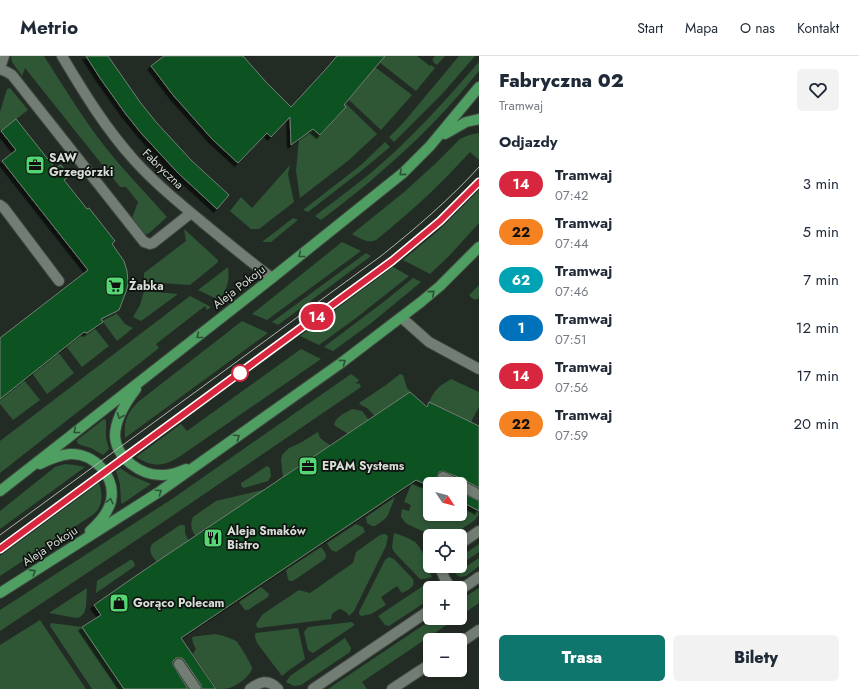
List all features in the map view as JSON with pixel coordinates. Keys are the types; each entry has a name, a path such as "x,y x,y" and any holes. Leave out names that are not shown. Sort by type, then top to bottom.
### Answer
{"main road":[{"name":"Aleja Pokoju","path":"0,491 272,278 403,173 430,146 479,87"},
{"path":"430,146 444,134 459,125 479,118"},
{"name":"Aleja Pokoju","path":"0,593 138,506 294,397 402,318 440,286 479,247"},
{"path":"151,373 130,397 119,417 116,436 118,449 121,454 142,471 149,474 163,475 183,470 205,459"},
{"path":"20,475 47,460 70,454 89,458 98,464 105,472 111,489 108,509 94,527 67,550"}],"street":[{"path":"4,56 0,69 12,76 144,242 150,244 191,213"},
{"name":"Fabryczna","path":"62,56 92,106 119,142 152,179 191,213 272,278"},
{"path":"0,205 4,208 59,281"},
{"path":"402,318 429,342 479,368"},
{"path":"467,489 479,495"},
{"path":"467,539 479,531"},
{"path":"467,586 479,578"},
{"path":"313,689 423,615"},
{"path":"467,638 479,630"},
{"path":"179,664 196,689"},
{"path":"392,689 423,669"},
{"path":"250,689 263,682 272,684 278,689"}],"green space":[{"path":"11,56 44,56 74,103 106,148 167,217 148,234 145,234 132,218 138,202 126,187 120,187 25,68 22,76 12,62"},
{"path":"383,56 417,56 435,68 416,91 379,62"},
{"path":"435,56 445,56 437,65 432,60"},
{"path":"459,56 475,56 442,94 394,142 389,137 404,122"},
{"path":"479,62 479,71 445,110 409,147 368,183 321,220 315,216 353,187 401,146"},
{"path":"375,67 412,95 381,130 348,99"},
{"path":"10,88 28,110 1,131 0,112 7,89"},
{"path":"345,103 377,134 349,160 300,198 296,171 299,139 304,136 311,126 320,135 346,107 343,104"},
{"path":"479,133 478,159 470,152 425,198 376,240 367,241 352,234 403,193 460,139"},
{"path":"385,142 390,147 308,212 303,210 361,165"},
{"path":"290,165 288,174 294,202 259,229 251,229 230,211 241,197 252,208"},
{"path":"479,190 479,223 449,256 430,274 403,260 439,230"},
{"path":"293,218 298,220 271,242 262,242"},
{"path":"184,229 218,260 218,262 190,285 144,282 144,273 186,241"},
{"path":"342,242 361,251 267,320 252,314"},
{"path":"366,253 371,256 278,325 272,322"},
{"path":"228,267 229,276 227,285 219,300 198,290"},
{"path":"393,267 409,276 356,318 319,345 300,336"},
{"path":"413,278 421,282 370,324 333,351 324,347 386,300"},
{"path":"479,285 479,298 471,298 469,295"},
{"path":"144,291 178,294 141,321 133,317 140,305"},
{"path":"190,296 211,307 207,310 205,306 156,344 159,348 0,473 0,441"},
{"path":"114,310 125,324 133,328 117,341 101,319"},
{"path":"242,321 268,333 125,438 125,427 128,414 138,402"},
{"path":"93,326 109,346 82,367 66,346 80,336 84,330 87,333"},
{"path":"301,349 321,359 179,457 168,463 152,464 136,457 181,424 187,431"},
{"path":"58,352 74,373 47,394 32,373"},
{"path":"351,374 359,380 356,383 359,383 361,387 0,631 0,610 172,499"},
{"path":"400,374 403,375 407,388 411,392 375,416 359,403 386,385"},
{"path":"451,379 479,392 479,407 471,422 429,402 438,388"},
{"path":"24,380 40,400 13,420 0,404 0,399"},
{"path":"352,409 362,411 369,420 348,434 334,425 338,417"},
{"path":"104,419 106,421 106,438 109,449 103,455 91,448 78,444 77,440"},
{"path":"318,432 320,438 331,446 283,478 281,460 282,455 289,448"},
{"path":"65,464 85,467 0,529 0,511 55,467"},
{"path":"267,466 270,468 271,476 268,481 244,488 241,486 241,483"},
{"path":"120,468 132,476 151,484 122,504 120,484 116,471"},
{"path":"416,481 423,484 423,521 467,521 467,507 479,514 475,520 462,529 423,529 423,531 407,524 401,517 402,509 409,511 411,505 404,502 411,485"},
{"path":"99,483 101,491 101,504 94,514 0,576 0,556"},
{"path":"267,489 196,536 193,532 191,525 193,517 216,501"},
{"path":"395,497 385,519 375,526 367,523 366,517"},
{"path":"356,524 363,527 365,532 336,552 331,550 327,543"},
{"path":"180,525 185,526 185,533 189,541 157,562 152,556 152,544"},
{"path":"394,533 415,542 423,554 423,573 430,573 432,577 420,579 396,554 392,547"},
{"path":"385,534 388,536 386,546 354,611 349,616 345,611 339,609 332,614 331,619 257,627 256,624 263,614 299,590 310,593 353,563 356,552 380,535"},
{"path":"479,544 479,552 467,560 467,552"},
{"path":"321,547 326,554 326,558 293,581 289,581 286,570"},
{"path":"389,557 394,559 413,579 414,582 411,588 402,593 397,586 381,597 386,605 371,614 361,616 359,612 385,560"},
{"path":"479,558 479,566 466,576 460,577 455,574 467,573 467,566"},
{"path":"130,560 134,562 135,566 96,593 97,581"},
{"path":"423,586 423,604 389,626 385,625 378,616"},
{"path":"261,587 269,594 268,597 248,610 245,610 239,602"},
{"path":"87,588 86,607 84,613 80,617 76,618 49,613"},
{"path":"479,588 479,603 467,611 467,596"},
{"path":"40,620 86,689 0,689 0,645"},
{"path":"352,622 354,625 352,627 313,653 308,650 304,632 308,627"},
{"path":"51,623 82,627 124,689 92,689 50,626"},
{"path":"424,625 447,625 435,633 423,633 423,641 362,682 367,689 328,689"},
{"path":"298,628 305,659 282,676 257,643 255,634"},
{"path":"215,634 236,641 252,668 247,677 240,683 230,688 217,689 193,654 196,649 192,637"},
{"path":"345,638 351,648 350,652 301,685 294,686 286,682 290,676"}],"building":[{"path":"86,56 108,56 156,122 191,160 229,195 217,209 178,173 141,133 100,78"},
{"path":"164,56 243,56 291,107 337,56 385,56 344,105 346,107 320,135 313,129 291,145 290,117 271,137 267,133 238,163 212,139 173,95 151,66"},
{"path":"16,119 55,168 61,165 69,176 64,180 87,209 89,208 115,241 112,244 124,261 128,283 119,310 101,319 103,322 87,333 84,332 0,399 0,338 88,270 2,161 16,150 1,131"},
{"path":"410,392 427,407 429,402 479,426 479,488 467,481 467,477 458,477 443,471 439,472 437,477 423,477 423,483 416,480 181,638 216,689 202,689 201,685 184,660 182,658 176,658 173,661 173,665 188,689 124,689 82,627 101,615 94,605"},
{"path":"467,495 479,501 479,511 467,505"}],"tram line":[{"path":"0,535 381,256 432,213 479,167"},
{"name":"14","path":"0,549 392,261 440,221 479,182"},
{"path":"0,549 392,261 440,221 479,183"}],"place":[{"name":"SAW Grzegórzki","path":"35,165"},
{"name":"Żabka","path":"115,286"},
{"name":"EPAM Systems","path":"308,466"},
{"name":"Aleja Smaków Bistro","path":"213,538"},
{"name":"Gorąco Polecam","path":"119,603"}]}
